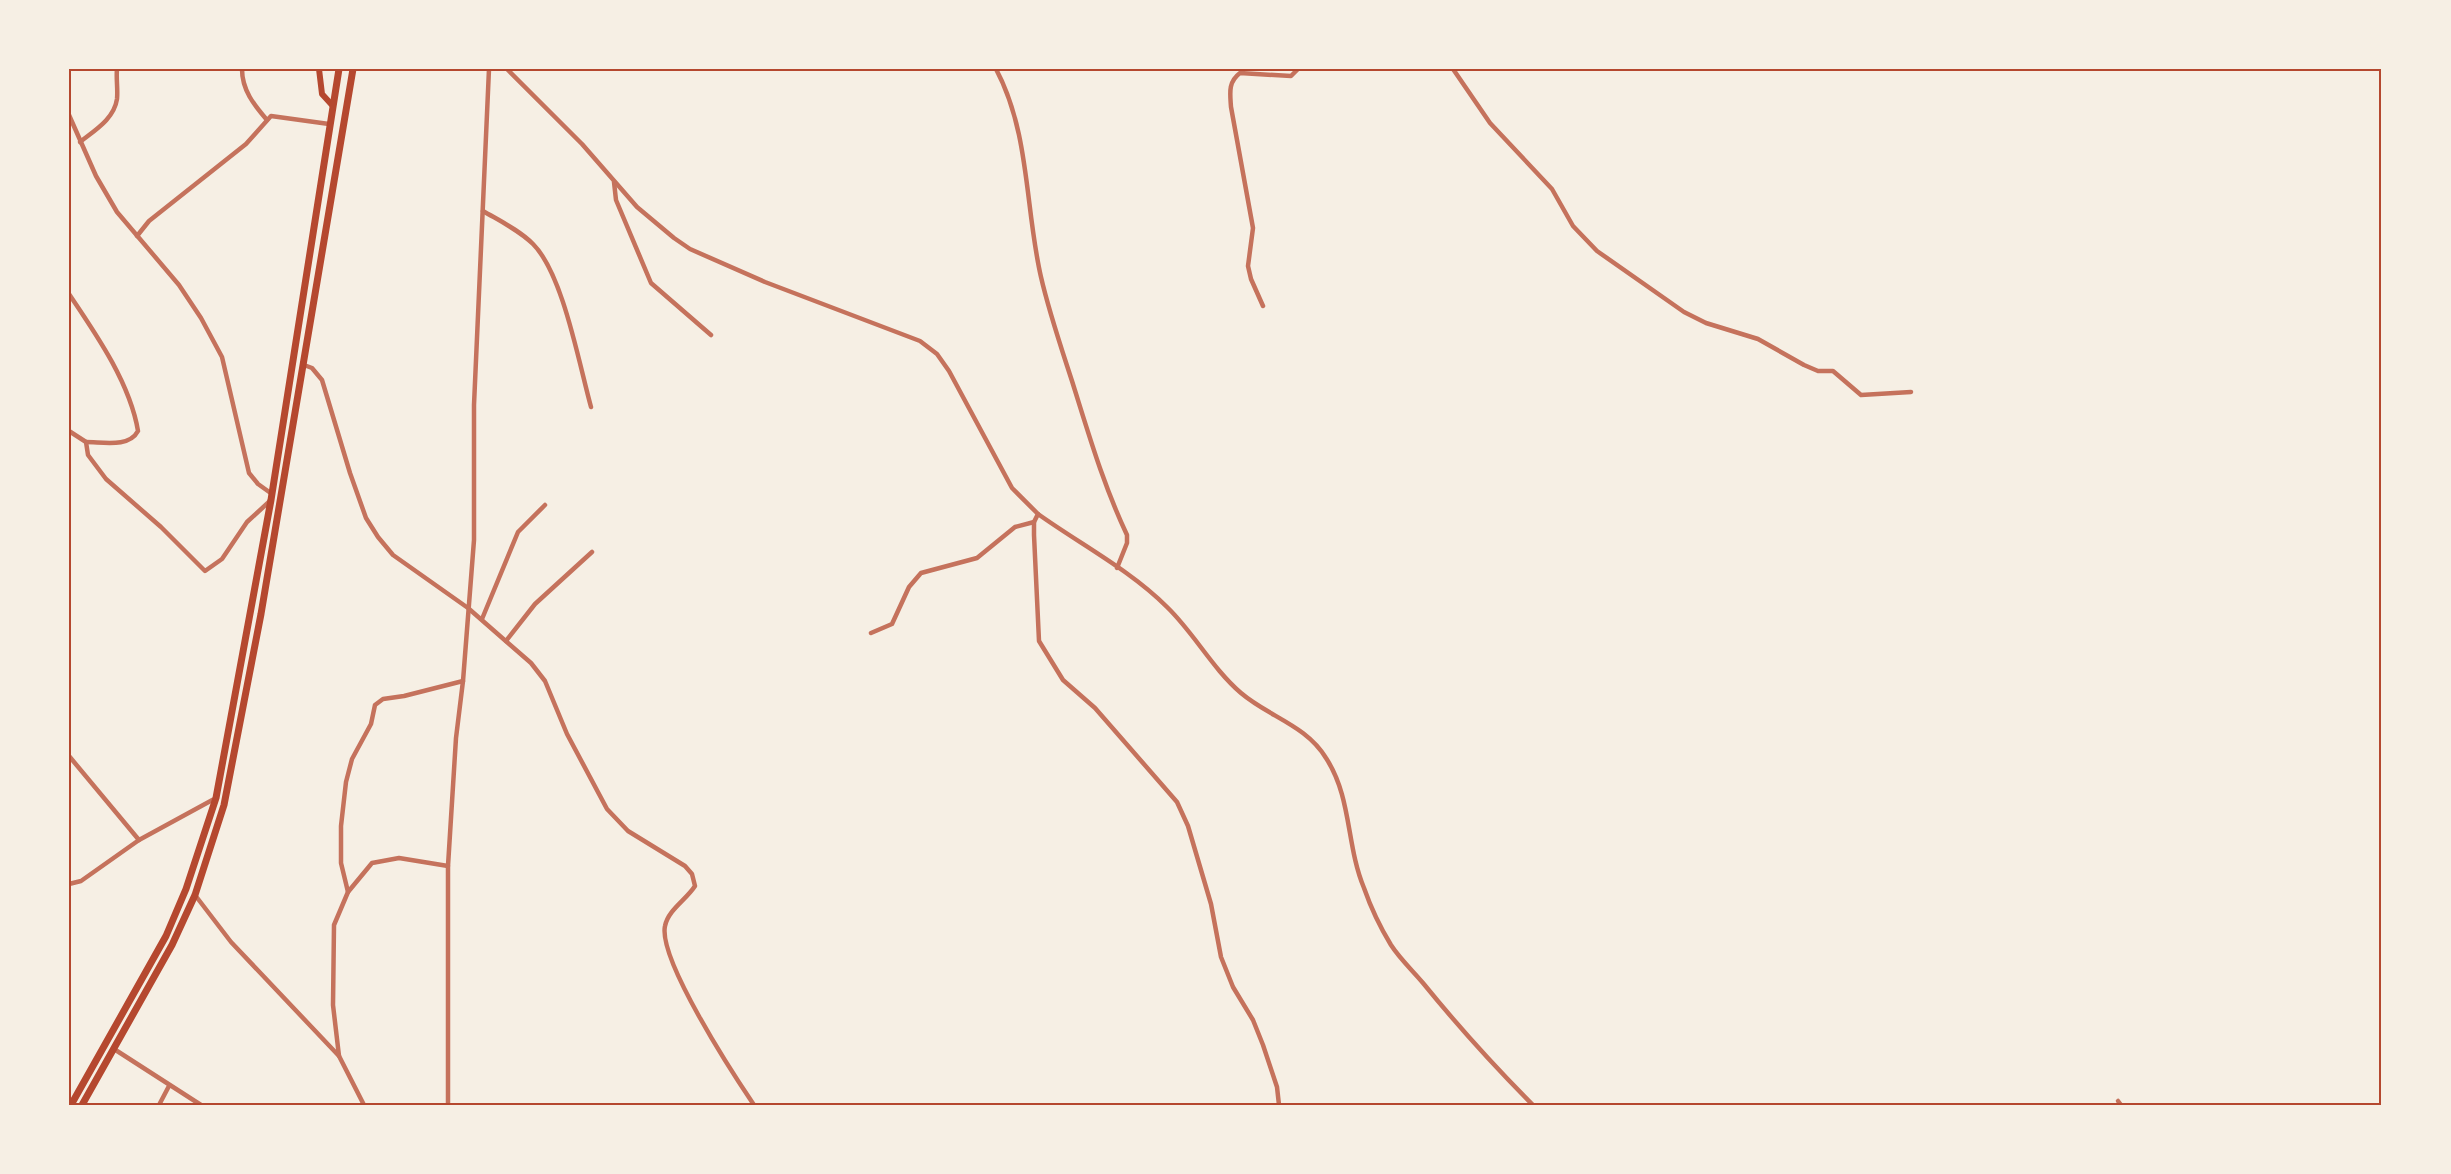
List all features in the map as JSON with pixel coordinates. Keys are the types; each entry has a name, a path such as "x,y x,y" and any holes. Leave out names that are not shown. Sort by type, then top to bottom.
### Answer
{"highway":[{"path":"71,1105 166,936 186,889 216,798 271,497 339,69"},
{"path":"82,1105 171,945 195,895 224,805 290,450 353,69"},
{"path":"279,448 290,450"},
{"path":"273,483 283,484"}],"main road":[{"path":"319,69 322,94 332,105"}],"street":[{"path":"80,142 98,128 114,109 117,69"},
{"path":"242,69 246,89 255,107 267,120"},
{"path":"448,1105 448,866 456,738 463,681 474,540 474,405 489,69"},
{"path":"507,69 582,144 614,182 653,222 690,249 765,282 910,336 932,349 949,371 1012,488 1038,514 1117,568 1167,607 1228,681 1242,694 1271,715 1303,732 1320,748 1335,774 1342,793 1347,810 1352,852 1360,879 1393,948 1491,1063 1533,1105"},
{"path":"996,69 1012,111 1021,147 1041,277 1101,478 1127,535 1127,543 1117,568"},
{"path":"1263,306 1248,266 1253,228 1231,107 1230,87 1240,73 1291,76 1298,69"},
{"path":"1453,69 1495,129 1552,189 1573,226 1596,251 1616,266 1694,317 1758,339 1804,365 1818,370 1833,371 1861,395 1911,392"},
{"path":"69,115 96,176 117,212 179,285 217,347 222,357 249,473 271,497 247,522 222,558 205,571 161,527 114,488 88,455 86,442"},
{"path":"136,236 149,221 246,144 267,120 275,115 329,124"},
{"path":"614,182 616,200 654,286 711,335"},
{"path":"483,211 534,245 547,264 561,297 591,407"},
{"path":"69,294 91,326 117,372 137,422 138,431 133,439 118,443 86,442 69,431"},
{"path":"304,365 312,368 322,380 366,518 378,537 393,555 468,608 531,663 545,681 567,734 607,809 628,831 685,866 692,874 695,886 687,898 667,918 664,939 672,965 725,1062 754,1105"},
{"path":"483,620 518,532 545,505"},
{"path":"1038,514 1034,522 1039,641 1063,680 1095,708 1177,802 1188,826 1211,904 1221,957 1233,987 1263,1045 1277,1087 1279,1105"},
{"path":"871,633 892,624 909,587 921,573 977,558 1015,527 1034,522"},
{"path":"506,641 535,604 592,552"},
{"path":"348,892 341,864 341,826 346,782 352,759 372,724 375,705 383,699 463,681"},
{"path":"69,756 139,840"},
{"path":"69,884 81,881 139,840 216,798"},
{"path":"339,1056 333,1005 334,925 348,892 372,863 399,858 448,866"},
{"path":"195,895 238,950 339,1056 364,1105"},
{"path":"114,1049 201,1105"},
{"path":"159,1105 170,1086"}]}
